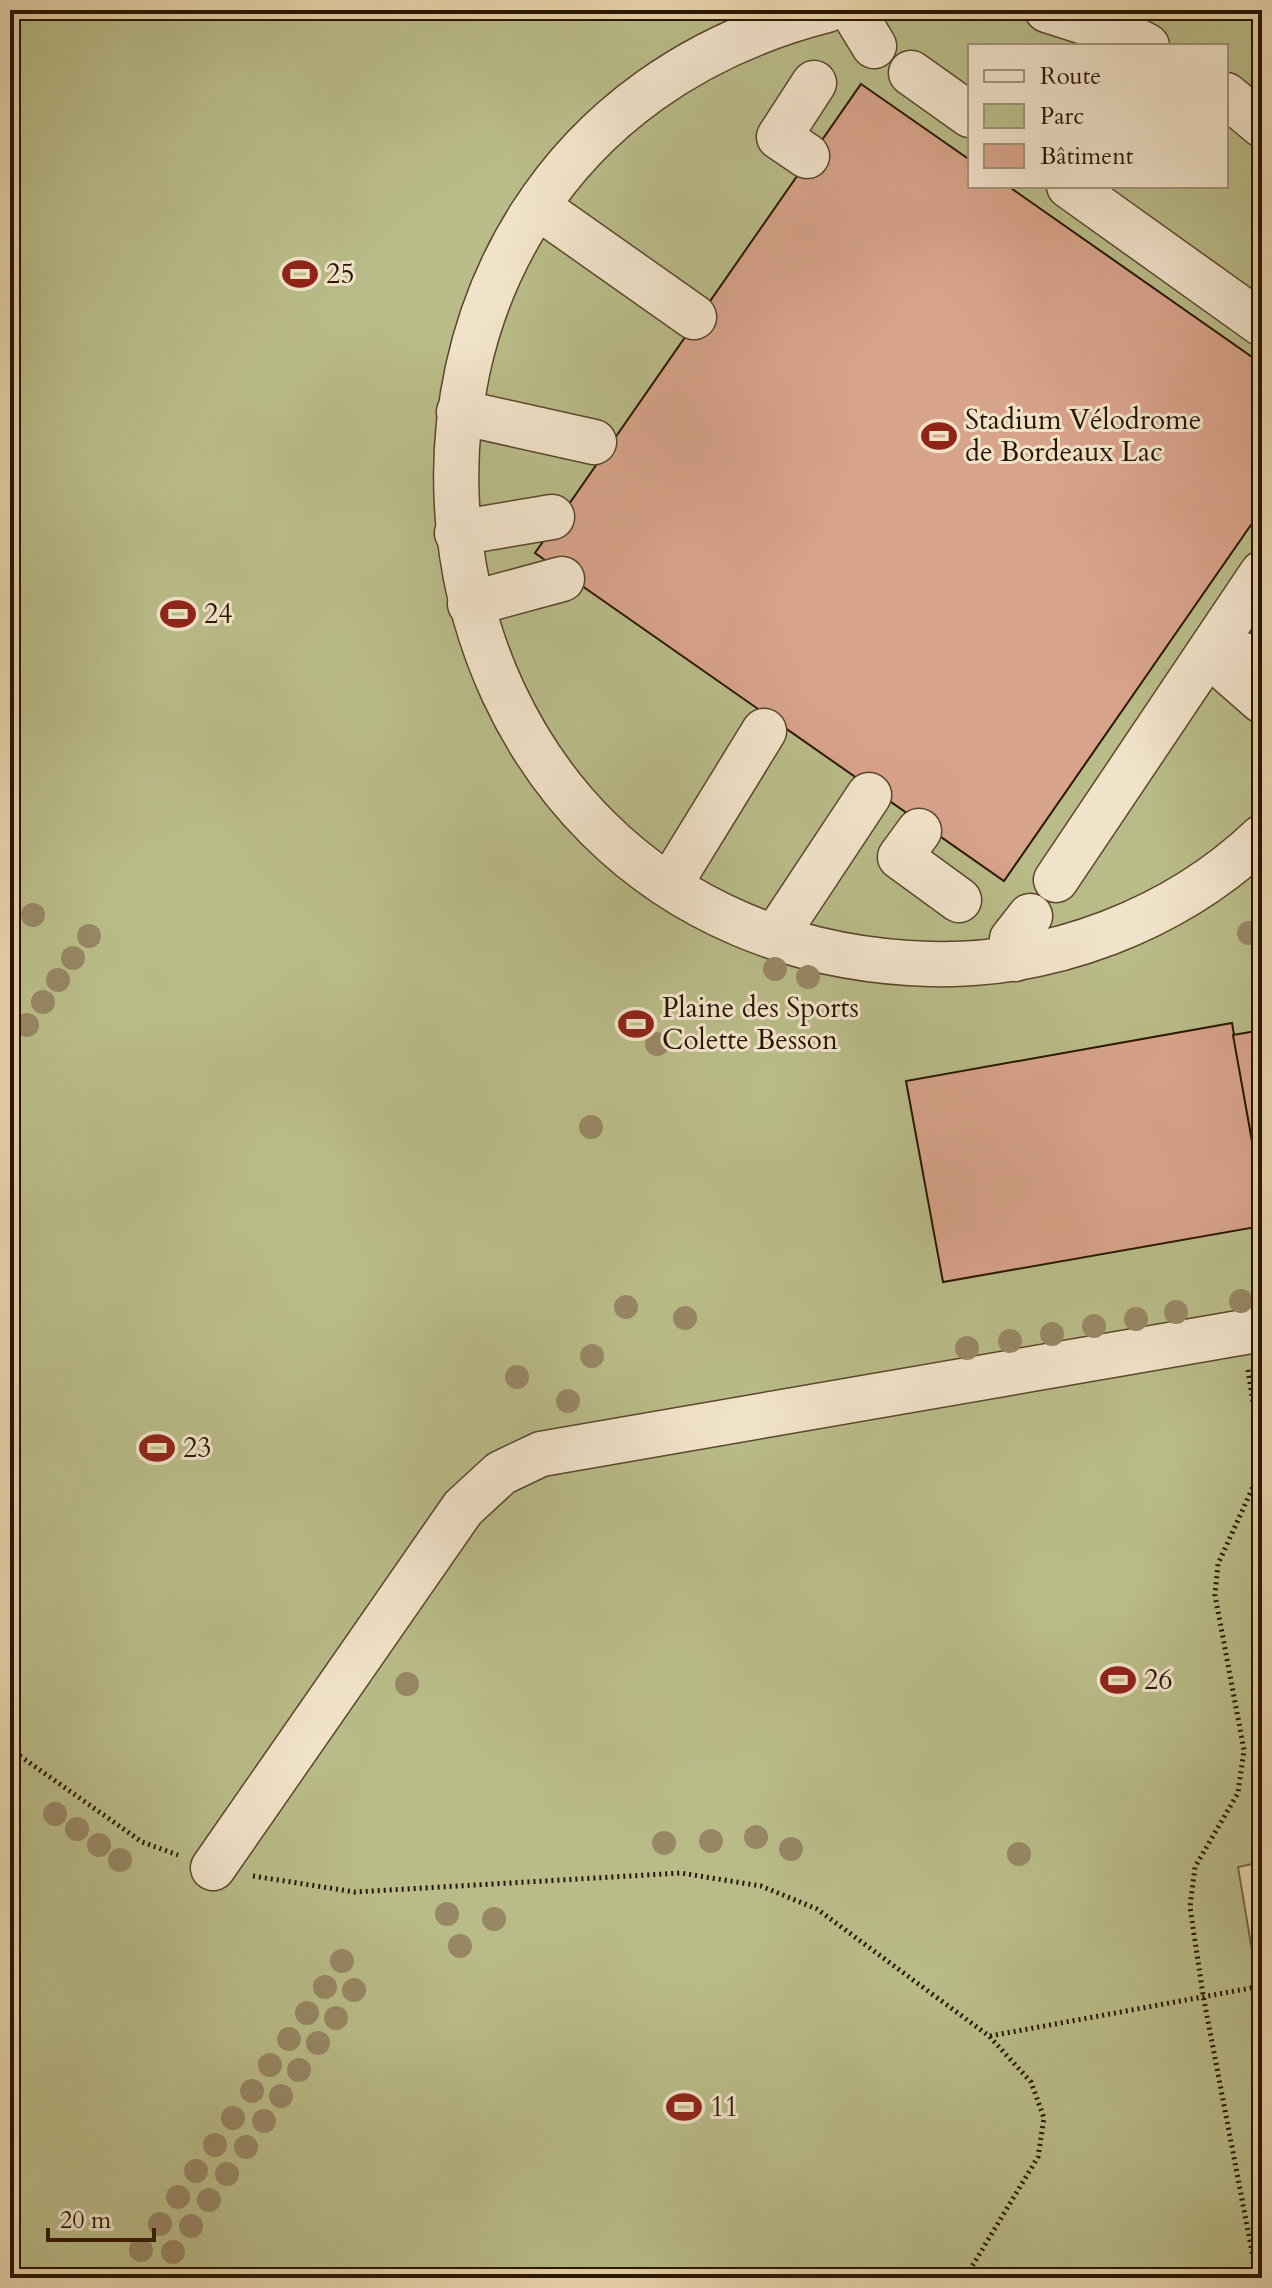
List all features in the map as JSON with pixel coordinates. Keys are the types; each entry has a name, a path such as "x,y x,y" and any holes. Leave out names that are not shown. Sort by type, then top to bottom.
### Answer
{"street":[{"path":"1047,10 1128,36 1143,44"},
{"path":"807,156 779,137 844,36 784,21 721,47 664,81 585,149 538,207 510,254 487,305 470,357 459,412 455,452 457,533 470,604 489,660 513,713 545,763 582,809 624,849 670,884 721,914 775,937 834,954 894,963 955,965 1001,928"},
{"path":"911,73 968,114"},
{"path":"1228,97 1262,125"},
{"path":"1072,188 1262,324"},
{"path":"538,207 694,317"},
{"path":"459,412 594,442"},
{"path":"457,533 552,517"},
{"path":"1056,880 1262,573"},
{"path":"470,604 562,579"},
{"path":"1244,655 1230,673 1262,701"},
{"path":"670,884 764,731"},
{"path":"775,937 869,795"},
{"path":"919,831 900,857 1001,928 1077,944 1136,922 1192,892 1262,837"},
{"path":"213,1868 463,1508 501,1473 541,1454 1252,1331"}],"path":[{"path":"1252,1331 1260,1446 1258,1476 1218,1564 1215,1595 1244,1750 1238,1793 1195,1867 1190,1907 1203,1995 1257,2278"},
{"path":"10,1749 142,1842 213,1868 355,1892 681,1873 761,1886 817,1909 989,2036 1031,2082 1044,2118 1038,2157 965,2278"},
{"path":"989,2036 1262,1986"}],"green space":[{"name":"Plaine des Sports Colette Besson","path":"10,10 1262,10 1262,1862 1238,1867 1262,2010 1262,2278 10,2278"}],"building":[{"name":"Stadium Vélodrome de Bordeaux Lac","path":"861,84 968,159 968,188 1011,188 1262,364 1262,509 1004,881 535,553"},
{"path":"1232,1023 1262,1197 1262,1226 943,1282 906,1081"},
{"path":"1262,1030 1262,1197 1233,1035"}],"place":[{"name":"25","path":"300,274"},
{"name":"Stadium Vélodrome de Bordeaux Lac","path":"939,436"},
{"name":"24","path":"178,614"},
{"name":"Plaine des Sports Colette Besson","path":"636,1024"},
{"name":"23","path":"157,1448"},
{"name":"26","path":"1118,1680"},
{"name":"11","path":"684,2107"}]}
